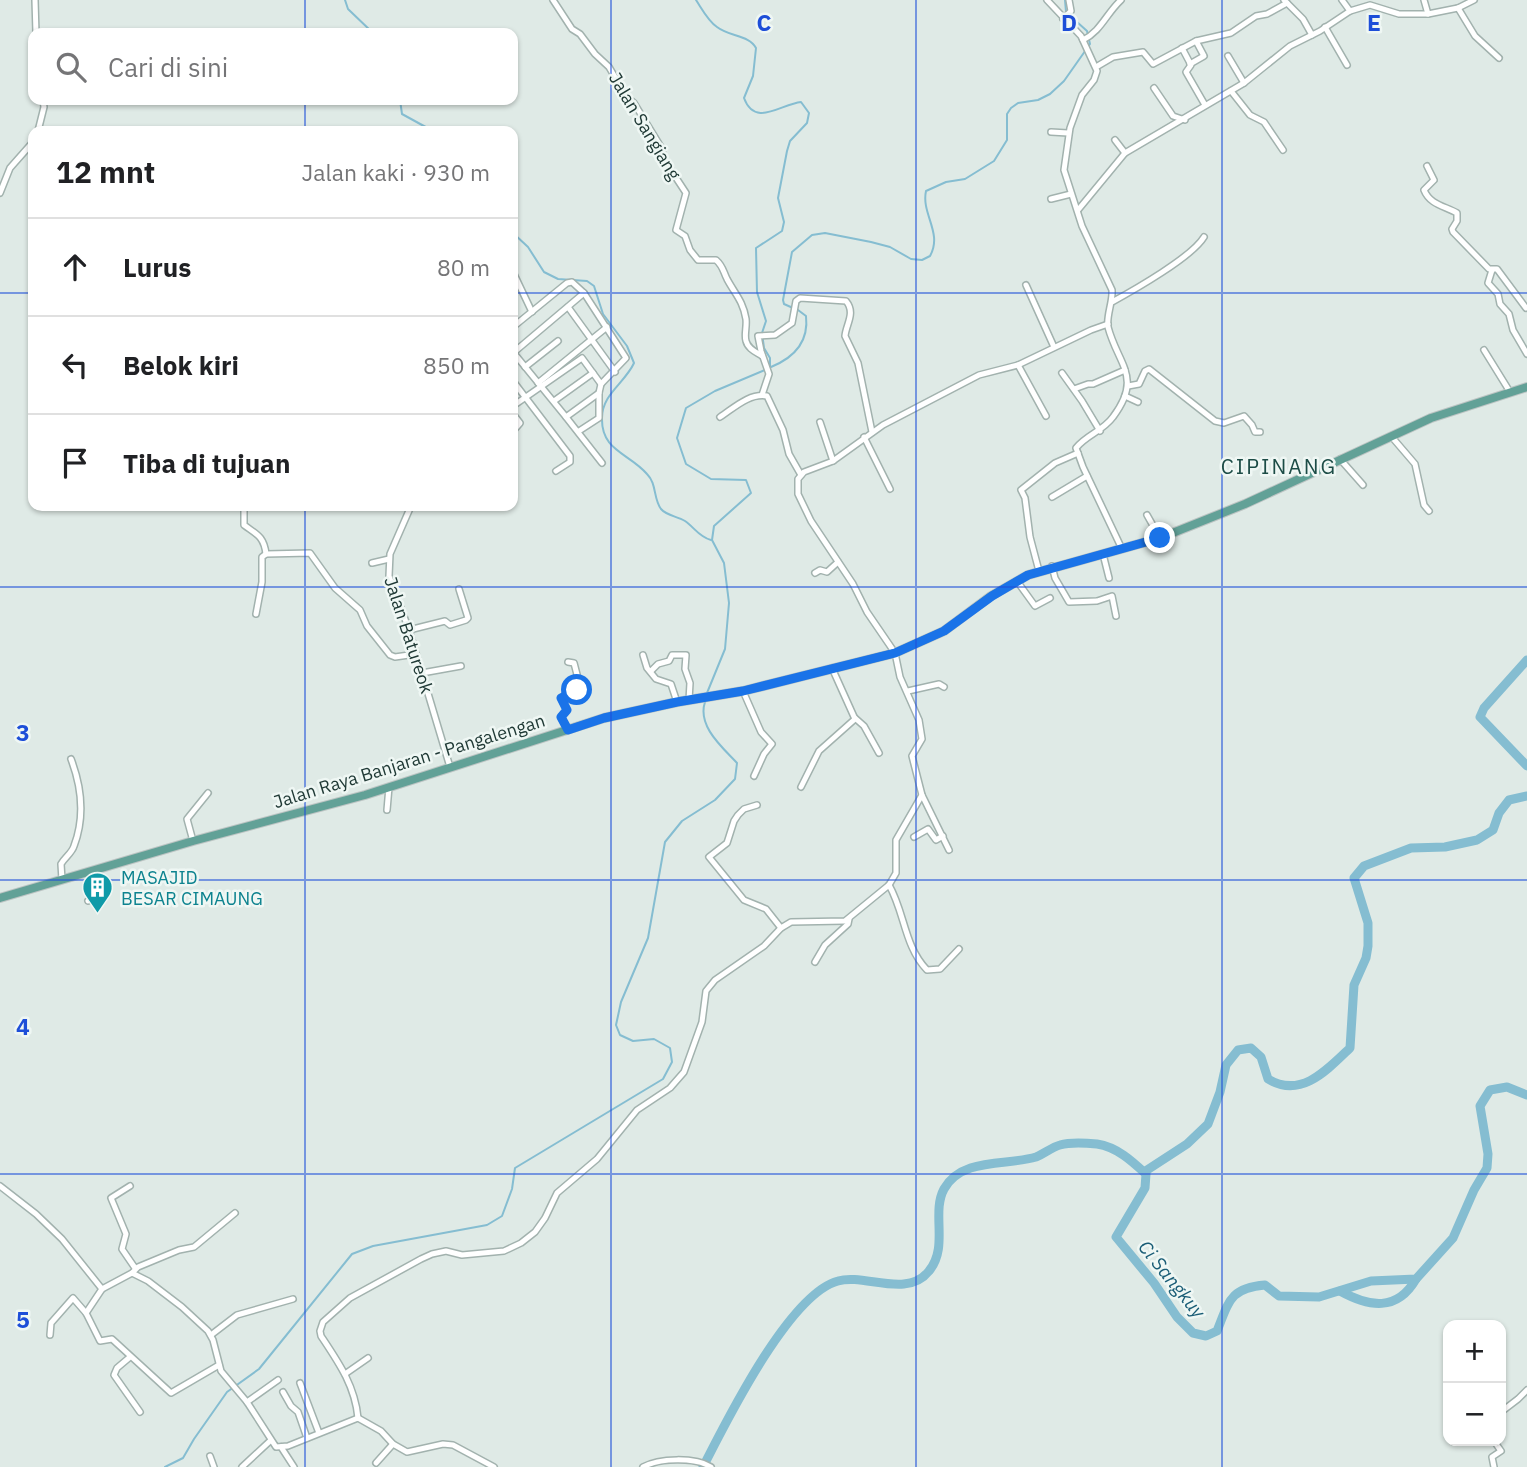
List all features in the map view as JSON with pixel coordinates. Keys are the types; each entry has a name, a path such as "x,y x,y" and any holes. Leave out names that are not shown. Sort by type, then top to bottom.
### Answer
{"main road":[{"name":"Jalan Raya Banjaran - Pangalengan","path":"0,898 389,787 604,718 743,691 895,653 944,631 992,596 1039,571 1160,538 1245,504 1431,418 1527,387"}],"street":[{"path":"35,0 36,28"},
{"name":"Jalan Sangiang","path":"553,0 572,29 580,34 609,67 661,147 664,161 684,191 685,197 676,230 685,236 690,250 698,260 716,260 722,266 743,308 746,321 745,341 762,356"},
{"path":"1047,0 1067,17 1085,39 1087,52 1096,67 1094,80 1082,95 1068,133 1064,170 1087,239 1112,290 1108,324 1128,386 1116,414 1100,431 1078,445 1078,453 1122,549"},
{"path":"1067,17 1069,0"},
{"path":"1085,39 1095,34 1111,9 1121,0"},
{"path":"1342,0 1350,11"},
{"path":"1424,0 1428,14"},
{"path":"1078,210 1125,153 1244,83 1278,53 1350,11 1375,5 1399,14 1428,14 1458,8 1474,0"},
{"path":"1096,67 1113,57 1143,52 1152,64 1196,41 1231,33 1285,1 1303,19 1312,35"},
{"path":"1458,8 1475,36 1500,58"},
{"path":"1325,27 1347,65"},
{"path":"1196,41 1203,56 1190,64 1186,72 1205,106"},
{"path":"1182,48 1190,64"},
{"path":"1228,56 1244,83"},
{"path":"1154,88 1173,116 1185,120"},
{"path":"1231,91 1250,114 1264,122 1283,150"},
{"path":"39,126 42,105"},
{"path":"1051,132 1068,133"},
{"path":"1115,140 1125,153"},
{"path":"0,193 10,168 28,148"},
{"path":"1427,166 1434,181 1424,190 1425,195 1443,208 1456,212 1457,221 1452,229 1492,270 1498,270 1526,308"},
{"path":"1051,199 1071,194"},
{"path":"1112,302 1156,278 1196,248 1204,237"},
{"path":"1492,270 1488,284 1509,314 1513,330 1527,354"},
{"path":"518,323 569,282 584,293 626,355 625,362 601,384 598,418 579,431"},
{"path":"518,283 532,312"},
{"path":"1026,285 1054,347"},
{"path":"518,349 584,293"},
{"path":"762,395 769,374 762,356 761,335 775,335 793,323 796,301 800,298 847,302 850,322 845,336 858,363 872,432"},
{"path":"568,307 615,372"},
{"path":"949,850 922,795 912,756 922,739 919,720 900,677 895,653 801,503 797,486 801,475 833,461 872,432 979,375 1018,365 1108,324"},
{"path":"518,402 607,327"},
{"path":"525,368 558,341"},
{"path":"1484,350 1510,392"},
{"path":"539,384 582,358 601,384"},
{"path":"518,359 579,431 602,463"},
{"path":"1018,365 1046,416"},
{"path":"1128,386 1139,384 1148,369 1208,418 1224,423 1244,416 1255,432 1259,432"},
{"path":"1074,389 1125,370"},
{"path":"554,401 593,373"},
{"path":"1062,373 1100,431"},
{"path":"518,387 570,456 570,461 556,471"},
{"path":"566,416 599,393"},
{"path":"720,417 744,401 767,396 783,430 789,454 801,475"},
{"path":"1125,396 1138,402"},
{"path":"820,422 833,461"},
{"path":"1391,436 1414,462 1424,505 1429,510"},
{"path":"864,437 890,489"},
{"path":"1039,571 1022,489 1055,463 1078,453"},
{"path":"1340,459 1363,485"},
{"path":"1052,497 1087,476"},
{"path":"244,511 244,525 264,540 266,554"},
{"name":"Jalan Batureok","path":"409,511 389,559 391,585 409,630 450,767"},
{"path":"1147,515 1160,538"},
{"path":"256,614 262,582 262,557 266,554 310,553 335,588 360,610 368,626 389,654 395,657 416,654"},
{"path":"1103,554 1109,578"},
{"path":"372,563 389,559"},
{"path":"815,573 820,570 827,572 838,562"},
{"path":"1052,566 1055,578 1069,602 1097,601 1112,596 1116,616"},
{"path":"1017,581 1035,606 1050,598"},
{"path":"409,630 445,621 450,625 467,620 459,589"},
{"path":"643,654 647,668 656,679 671,684 677,702"},
{"path":"651,671 658,664 669,661 672,655 686,655 685,669 690,683 690,700"},
{"path":"568,662 574,663 580,686 561,698 567,710 561,717 568,730"},
{"path":"422,673 461,666"},
{"path":"832,668 855,718 864,726 879,753"},
{"path":"908,691 939,684 944,687"},
{"path":"743,691 761,732 772,744 754,776"},
{"path":"801,787 819,751 855,718"},
{"path":"62,880 61,864 74,848 82,807 71,759"},
{"path":"387,810 389,787"},
{"path":"193,841 187,819 208,793"},
{"path":"358,1418 355,1394 321,1336 323,1322 366,1288 432,1254 446,1251 462,1255 493,1253 512,1248 535,1232 545,1219 557,1193 597,1159 637,1110 670,1088 684,1072 702,1022 706,991 711,984 764,946 781,928 794,921 837,922 849,918 889,885 896,873 896,840 922,795"},
{"path":"757,805 738,815 727,843 709,857 744,900 765,909 781,928"},
{"path":"914,837 928,829 935,840 943,836"},
{"path":"88,901 102,896 96,870"},
{"path":"889,885 902,912 910,944 927,970 940,969 959,949"},
{"path":"815,962 825,945 848,924 849,918"},
{"path":"0,1186 36,1214 62,1239 102,1289"},
{"path":"130,1186 111,1198 127,1234 122,1249 133,1271 175,1301 211,1335 219,1365 276,1447 358,1418 382,1431 393,1444 410,1452 443,1444 453,1445 465,1449 494,1467"},
{"path":"86,1313 102,1289 179,1250 194,1247 235,1213"},
{"path":"50,1335 51,1323 74,1298 86,1313 101,1342 110,1338 172,1394 182,1385 219,1365"},
{"path":"211,1335 237,1315 293,1299"},
{"path":"130,1357 117,1368 114,1375 141,1412"},
{"path":"345,1374 368,1358"},
{"path":"247,1402 278,1380"},
{"path":"300,1383 319,1433"},
{"path":"1506,1408 1527,1390"},
{"path":"283,1392 298,1412 307,1438"},
{"path":"242,1467 270,1441"},
{"path":"376,1463 393,1444"},
{"path":"1494,1467 1492,1457 1502,1451 1498,1446"},
{"path":"281,1447 294,1467"},
{"path":"209,1456 214,1467"},
{"path":"643,1467 656,1463 691,1461 708,1465"}],"waterway":[{"path":"345,0 348,9 368,28"},
{"path":"696,0 714,24 749,41 756,48 753,76 744,98 749,107 762,113 801,102 809,113 807,123 790,141 787,151 778,198 784,222 782,231 756,248 757,292 766,321 762,333 764,348 770,358 770,368"},
{"path":"793,308 784,304 783,300 792,252 812,235 825,233 871,242 890,247 911,259 922,260 930,256 934,239 926,208 926,191 946,182 965,179 994,161 1007,140 1007,114 1011,108 1018,103 1038,100 1050,94 1064,81 1090,44 1087,31 1066,12 1065,0"},
{"path":"401,105 402,114 424,126"},
{"path":"518,238 528,247 544,272 558,279 587,281 594,286 603,314 627,346 634,363 610,395 603,410 606,438 650,478 661,509 685,521 711,540"},
{"path":"771,367 793,354 802,341 806,316 798,310"},
{"path":"707,693 725,649 729,603 724,563 712,540 714,526 751,493 746,480 711,479 686,464 677,438 686,408 715,391 765,370"},
{"path":"1527,660 1484,708 1480,717 1527,766"},
{"path":"165,1467 183,1458 227,1392 259,1369 352,1254 373,1246 487,1225 502,1216 512,1189 515,1168 663,1079 672,1062 670,1048 654,1039 633,1041 620,1035 616,1025 621,1002 648,938 665,842 682,821 715,800 735,779 737,763 712,736 703,711 705,702"},
{"path":"1144,1172 1187,1144 1208,1124 1220,1092 1226,1065 1238,1050 1251,1048 1261,1057 1268,1079 1292,1086 1323,1073 1350,1048 1354,985 1366,958 1368,946 1368,923 1354,878 1364,866 1411,848 1445,847 1477,840 1493,830 1499,813 1509,800 1527,796"},
{"name":"Ci Sangkuy","path":"703,1467 761,1362 799,1309 819,1291 848,1279 885,1284 909,1283 920,1279 929,1271 938,1251 940,1198 952,1179 973,1167 1024,1160 1069,1143 1097,1144 1124,1155 1146,1174 1145,1188 1116,1237 1154,1283 1177,1317 1193,1333 1206,1336 1217,1331 1228,1304 1244,1289 1265,1285 1279,1296 1319,1297 1371,1281 1416,1279 1453,1238 1487,1168 1488,1154 1480,1106 1490,1090 1507,1087 1527,1095"},
{"path":"1340,1291 1361,1301 1391,1302 1408,1290 1416,1279"}],"place":[{"name":"MASAJID BESAR CIMAUNG","path":"98,914"}],"district":[{"name":"CIPINANG","path":"1279,466"}],"route":[{"path":"577,690 561,698 567,710 561,714 562,722 568,730 604,718 743,691 895,653 944,631 992,596 1028,575 1052,566 1160,538"}]}
